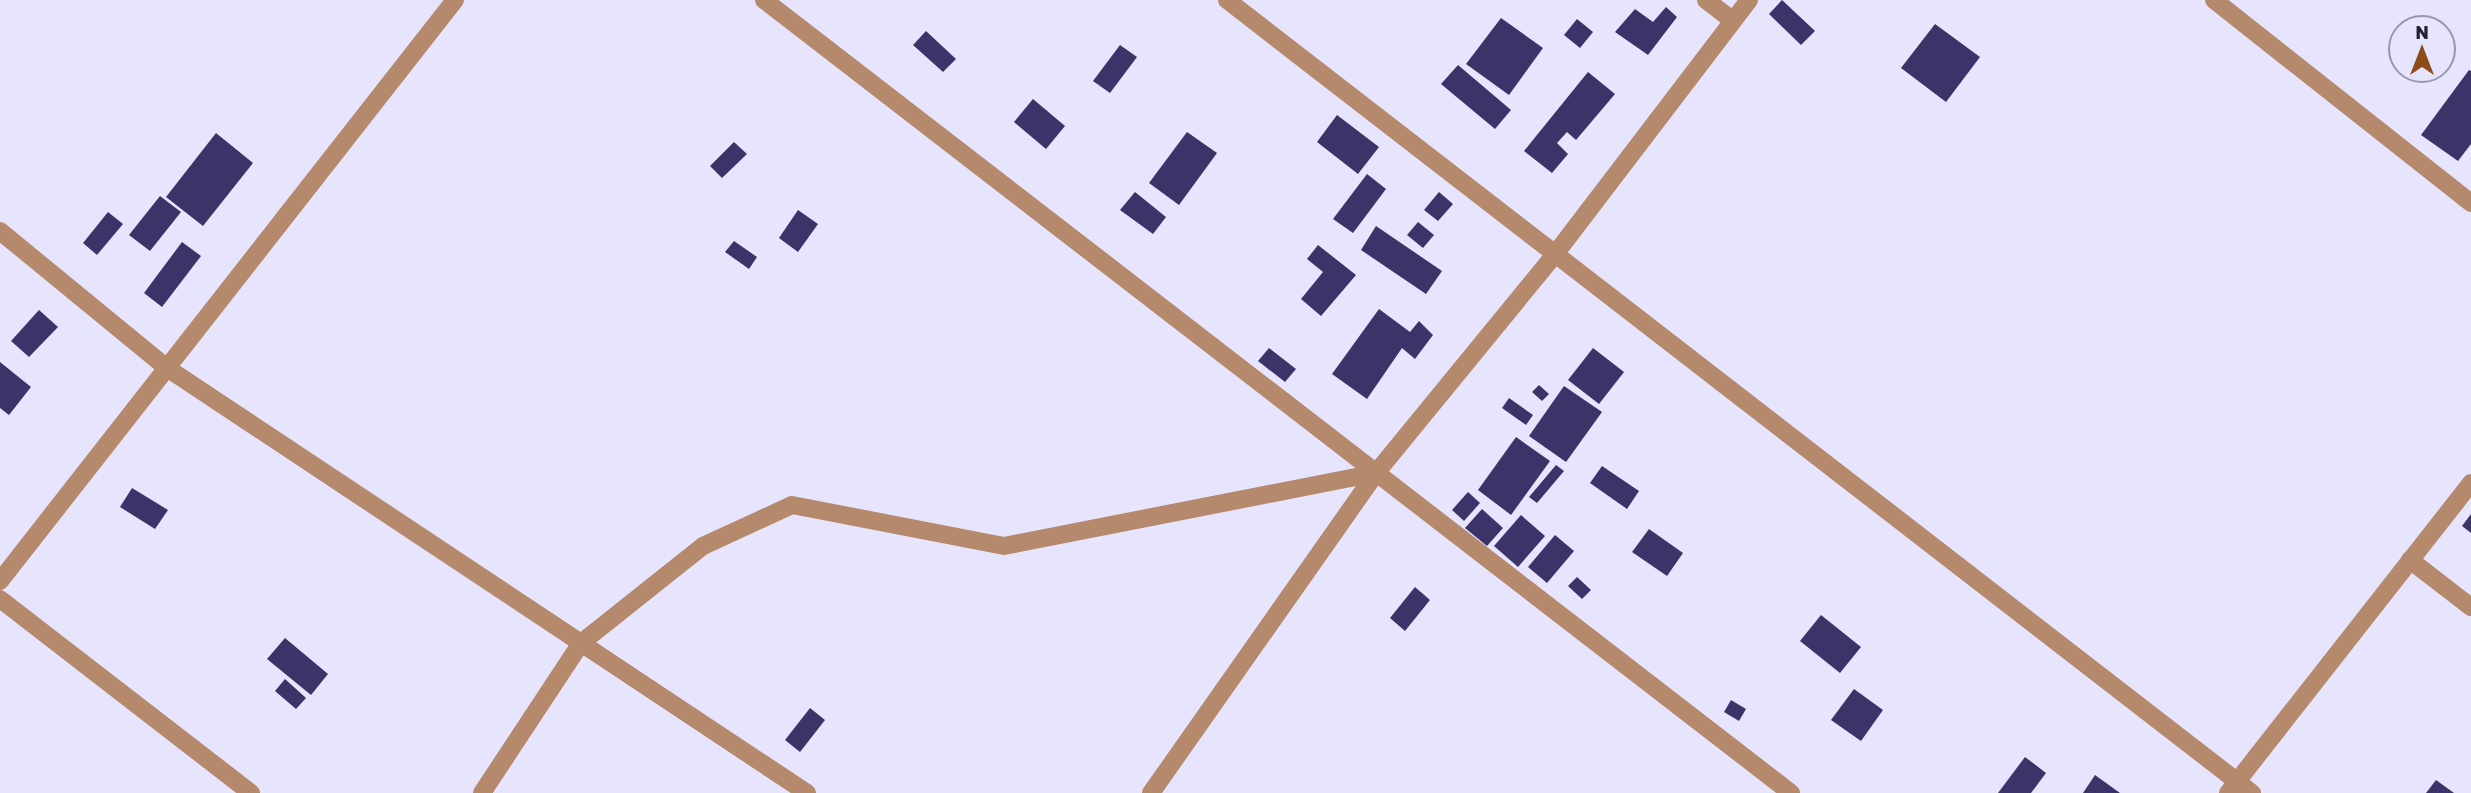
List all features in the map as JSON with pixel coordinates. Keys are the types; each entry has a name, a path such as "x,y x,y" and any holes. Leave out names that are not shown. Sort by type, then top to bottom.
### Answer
{"street":[{"path":"0,581 455,0"},
{"path":"764,0 1791,793"},
{"path":"1227,0 1556,253 2233,787 2252,793"},
{"path":"1706,0 1732,20"},
{"path":"1151,793 1376,473 1556,253 1749,0"},
{"path":"2214,0 2471,203"},
{"path":"0,231 167,368 807,793"},
{"path":"482,793 581,643 703,546 792,505 1004,546 1376,473"},
{"path":"2233,787 2471,483"},
{"path":"2410,560 2471,607"},
{"path":"0,599 251,793"}],"building":[{"path":"1782,0 1815,31 1801,45 1769,14"},
{"path":"1666,7 1677,17 1648,55 1615,32 1635,9 1653,22"},
{"path":"1501,18 1543,48 1509,95 1466,64"},
{"path":"1577,19 1593,32 1580,48 1564,35"},
{"path":"1935,24 1980,57 1946,102 1901,68"},
{"path":"926,31 956,59 943,72 913,45"},
{"path":"1120,45 1137,57 1110,93 1093,81"},
{"path":"1458,65 1511,110 1495,129 1441,84"},
{"path":"2469,70 2471,144 2458,161 2421,135"},
{"path":"1588,72 1615,94 1576,140 1567,132 1557,143 1568,154 1552,173 1524,151"},
{"path":"1033,99 1065,126 1046,149 1014,122"},
{"path":"1337,115 1379,147 1358,174 1317,142"},
{"path":"1187,132 1217,153 1179,205 1149,183"},
{"path":"216,133 253,163 203,226 166,197"},
{"path":"734,142 747,154 722,178 710,166"},
{"path":"1367,174 1386,189 1353,233 1333,219"},
{"path":"1135,192 1166,217 1153,234 1120,210"},
{"path":"1439,192 1453,204 1438,221 1424,210"},
{"path":"160,196 181,212 150,251 129,235"},
{"path":"798,210 818,224 798,252 779,238"},
{"path":"108,212 123,224 97,255 83,243"},
{"path":"1418,222 1434,235 1423,248 1407,235"},
{"path":"1376,226 1442,271 1426,294 1361,250"},
{"path":"734,241 757,257 749,269 725,252"},
{"path":"182,242 201,256 162,307 144,293"},
{"path":"1318,245 1356,275 1321,316 1301,299 1323,272 1307,259"},
{"path":"1379,309 1410,332 1419,321 1433,335 1415,359 1402,348 1367,399 1332,374"},
{"path":"39,310 58,327 29,357 11,341"},
{"path":"1269,348 1296,369 1285,382 1258,361"},
{"path":"1593,348 1624,372 1599,404 1568,380"},
{"path":"0,362 31,387 9,415 0,408"},
{"path":"1539,385 1549,394 1542,401 1532,392"},
{"path":"1564,386 1602,412 1566,462 1529,436"},
{"path":"1509,398 1533,415 1526,425 1502,408"},
{"path":"1516,437 1550,461 1511,515 1478,490"},
{"path":"1556,465 1564,471 1537,503 1529,497"},
{"path":"1602,466 1639,491 1627,509 1590,483"},
{"path":"132,488 168,510 155,529 120,507"},
{"path":"1468,492 1480,503 1464,521 1452,510"},
{"path":"1482,509 1503,528 1487,546 1465,528"},
{"path":"2471,514 2471,533 2462,526"},
{"path":"1521,515 1545,536 1518,567 1494,546"},
{"path":"1649,529 1683,553 1667,576 1632,552"},
{"path":"1555,535 1574,551 1547,583 1528,567"},
{"path":"1577,577 1591,590 1582,599 1568,586"},
{"path":"1415,587 1430,600 1405,631 1390,618"},
{"path":"1821,615 1861,647 1840,673 1800,641"},
{"path":"285,638 328,674 311,695 267,659"},
{"path":"285,679 306,698 296,709 275,691"},
{"path":"1854,689 1883,710 1861,741 1831,720"},
{"path":"1731,700 1746,709 1739,721 1724,712"},
{"path":"810,708 825,720 800,752 785,740"},
{"path":"2025,757 2046,773 2031,793 1998,793"},
{"path":"2095,775 2120,793 2083,793"},
{"path":"2436,780 2454,793 2426,793"}]}
